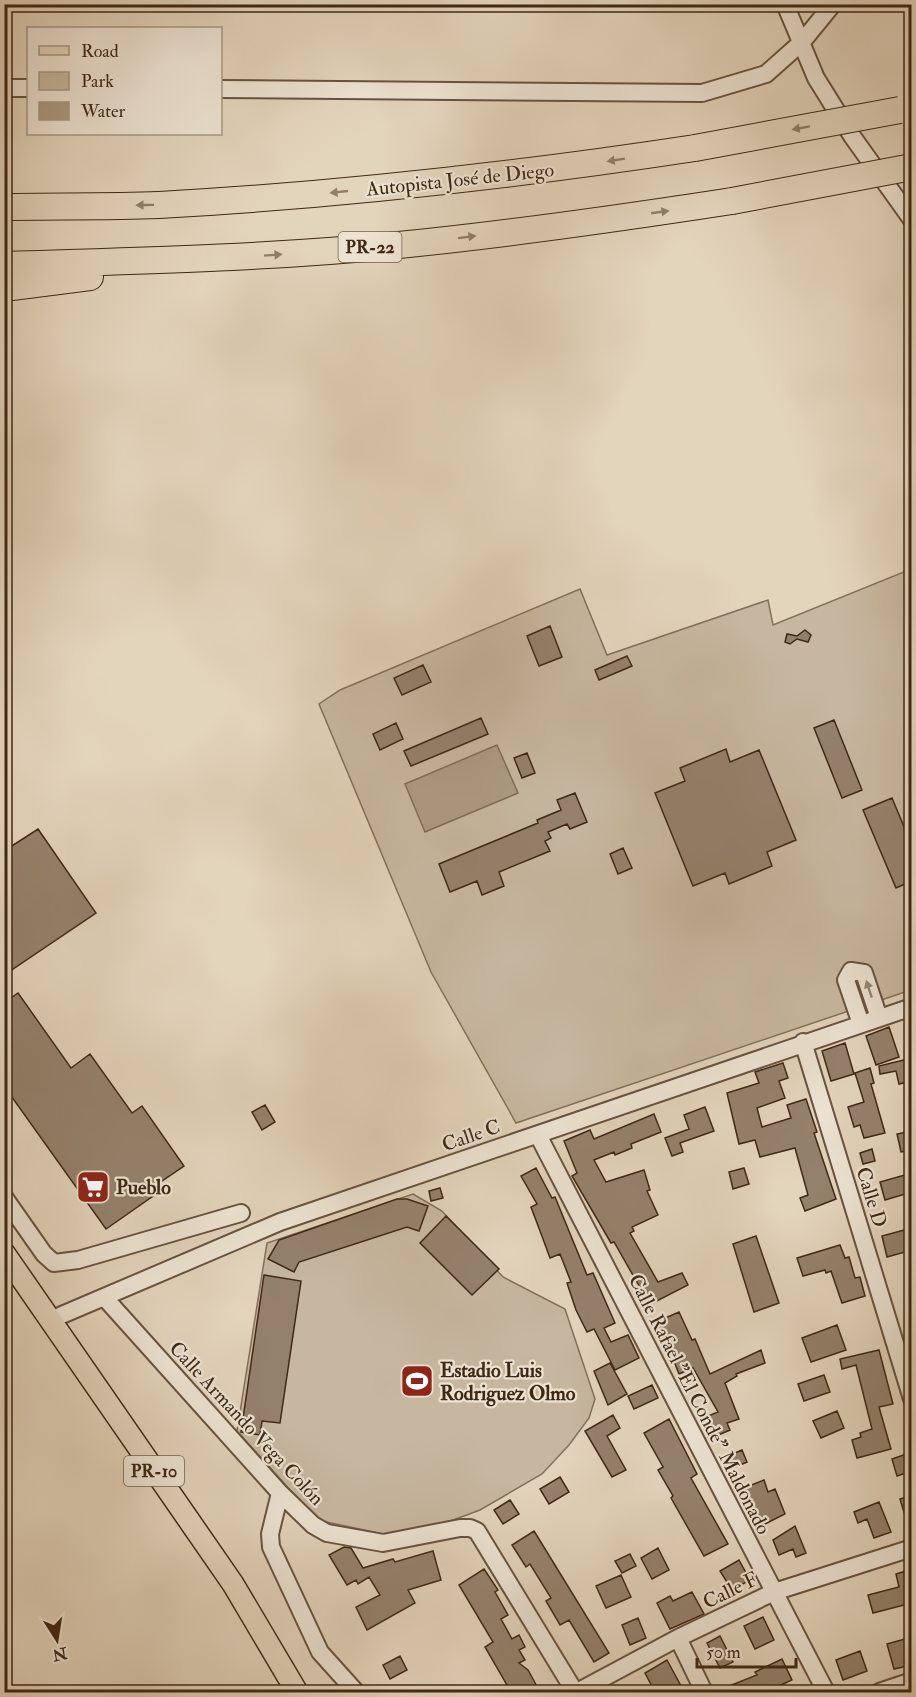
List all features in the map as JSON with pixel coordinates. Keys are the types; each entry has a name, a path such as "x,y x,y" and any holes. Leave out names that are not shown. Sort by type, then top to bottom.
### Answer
{"highway":[{"name":"Autopista José de Diego","path":"4,207 156,205 325,194 555,170 906,109"},
{"name":"PR-22","path":"4,265 228,258 399,245 565,226 732,201 912,167"},
{"path":"4,288 228,258"}],"main road":[{"name":"PR-10","path":"4,1253 233,1584 297,1692"}],"street":[{"path":"785,4 802,42 806,57 828,97 912,220"},
{"path":"222,89 702,93 766,74 802,42 833,4"},
{"path":"4,88 27,88"},
{"path":"861,1024 846,980 851,970 864,973 879,1018"},
{"name":"Calle C","path":"50,1320 280,1222 803,1042 912,1007"},
{"name":"Calle D","path":"803,1042 912,1399"},
{"name":"Calle Rafael \"El Conde\" Maldonado","path":"538,1135 826,1692"},
{"path":"4,1197 44,1254 54,1263 78,1260 241,1213"},
{"name":"Calle Armando Vega Colón","path":"104,1297 280,1493 313,1526 327,1533 383,1543 460,1528 477,1531 576,1692"},
{"path":"280,1493 270,1534 271,1547 320,1652 356,1692"},
{"name":"Calle F","path":"576,1692 678,1638 774,1592 912,1548"},
{"path":"678,1638 704,1692"},
{"path":"879,1692 912,1682"}],"green space":[{"path":"911,569 911,990 516,1123 431,972 319,704 340,690 580,589 607,655 768,600 773,625"},
{"name":"Estadio Luis Rodriguez Olmo","path":"413,1194 442,1211 503,1277 565,1309 595,1399 589,1418 569,1445 542,1474 480,1510 437,1526 393,1536 317,1520 237,1431 267,1243"}],"water":[{"path":"497,745 518,793 425,832 405,784"}],"building":[{"path":"550,626 562,657 539,666 527,636"},
{"path":"805,630 811,635 808,642 797,639 790,644 785,642 787,634 797,636"},
{"path":"627,656 632,666 599,680 595,670"},
{"path":"423,665 431,682 402,695 394,678"},
{"path":"481,718 488,734 411,766 404,751"},
{"path":"834,720 862,790 842,798 814,728"},
{"path":"396,723 403,739 380,750 373,734"},
{"path":"726,749 730,762 759,750 796,840 767,852 772,866 729,884 725,873 693,886 655,793 685,781 680,768"},
{"path":"527,753 535,773 522,778 514,758"},
{"path":"575,793 587,822 570,829 567,824 548,832 551,838 545,841 550,851 499,872 504,886 482,895 477,881 450,892 439,864 538,823 537,820 561,810 557,800"},
{"path":"892,798 912,846 912,881 896,888 863,810"},
{"path":"38,829 96,913 4,975 4,851"},
{"path":"623,848 632,868 618,874 610,854"},
{"path":"18,993 71,1068 90,1054 132,1113 142,1106 184,1166 152,1188 156,1194 106,1229 4,1086 4,1003"},
{"path":"889,1027 899,1057 876,1065 866,1036"},
{"path":"845,1043 854,1074 831,1081 822,1051"},
{"path":"912,1058 912,1069 909,1069 912,1081 899,1084 896,1071 880,1074 879,1066"},
{"path":"783,1063 788,1078 779,1081 785,1098 757,1108 762,1127 791,1118 787,1105 806,1099 817,1132 814,1133 836,1199 805,1211 800,1198 808,1195 795,1148 760,1157 755,1140 739,1144 727,1093 759,1083 755,1072"},
{"path":"870,1068 874,1083 871,1084 885,1133 864,1138 860,1125 854,1127 848,1107 864,1102 855,1073"},
{"path":"265,1105 275,1122 262,1130 252,1112"},
{"path":"705,1107 714,1131 680,1143 683,1152 672,1156 665,1138 689,1129 684,1115"},
{"path":"654,1114 661,1132 631,1144 632,1148 594,1160 606,1182 644,1170 650,1190 647,1191 658,1215 632,1227 634,1231 630,1233 658,1282 682,1273 688,1285 647,1306 640,1292 642,1291 614,1242 611,1243 572,1176 577,1173 564,1141 590,1130 594,1139"},
{"path":"912,1131 912,1150 901,1152 897,1134"},
{"path":"872,1149 875,1161 863,1164 860,1153"},
{"path":"536,1168 552,1198 555,1197 587,1275 593,1273 615,1323 604,1328 611,1342 628,1335 639,1358 615,1370 594,1329 587,1332 576,1310 567,1283 571,1282 560,1254 550,1258 531,1207 537,1204 521,1176"},
{"path":"744,1168 749,1184 733,1189 729,1172"},
{"path":"912,1173 912,1192 885,1200 880,1182"},
{"path":"440,1188 443,1198 431,1201 429,1191"},
{"path":"397,1199 407,1199 428,1206 419,1231 407,1227 299,1262 294,1272 268,1259 279,1240"},
{"path":"446,1216 499,1269 472,1295 420,1243"},
{"path":"908,1229 912,1250 887,1257 882,1236"},
{"path":"756,1236 779,1303 754,1312 733,1244"},
{"path":"840,1245 845,1258 849,1257 855,1278 860,1277 865,1296 842,1303 831,1271 826,1273 825,1270 803,1276 797,1258"},
{"path":"264,1275 301,1281 280,1423 262,1421 260,1435 241,1432"},
{"path":"679,1312 692,1340 695,1339 710,1374 761,1350 765,1363 736,1374 737,1376 725,1383 739,1419 727,1423 730,1430 709,1439 701,1419 718,1412 693,1368 679,1374 667,1343 664,1344 654,1323"},
{"path":"837,1325 846,1350 811,1362 802,1338"},
{"path":"879,1350 893,1404 879,1407 891,1449 857,1458 852,1440 861,1437 860,1433 872,1429 856,1365 842,1369 840,1359"},
{"path":"610,1363 627,1394 608,1405 594,1371"},
{"path":"824,1375 830,1392 804,1401 798,1384"},
{"path":"652,1385 658,1398 634,1409 628,1396"},
{"path":"837,1411 844,1428 821,1438 813,1421"},
{"path":"613,1415 620,1428 607,1436 626,1470 612,1477 585,1431"},
{"path":"669,1419 697,1474 691,1478 728,1544 704,1556 671,1498 673,1496 658,1470 663,1467 644,1433"},
{"path":"742,1450 747,1462 726,1471 721,1459"},
{"path":"912,1452 912,1471 897,1476 892,1459"},
{"path":"560,1477 569,1492 549,1504 540,1489"},
{"path":"764,1480 768,1492 775,1489 785,1514 763,1525 756,1510 753,1511 744,1488"},
{"path":"912,1495 912,1528 909,1529 900,1499"},
{"path":"510,1500 519,1514 503,1524 494,1510"},
{"path":"879,1502 891,1532 874,1538 867,1519 858,1523 854,1512"},
{"path":"795,1526 806,1553 796,1557 793,1549 779,1555 773,1540"},
{"path":"534,1531 609,1653 594,1662 569,1620 560,1625 546,1601 551,1598 530,1564 526,1567 512,1545"},
{"path":"344,1547 351,1548 363,1568 433,1551 441,1580 408,1590 415,1603 367,1630 356,1607 380,1595 369,1577 358,1584 356,1580 347,1585 329,1555"},
{"path":"658,1548 669,1570 652,1579 641,1558"},
{"path":"630,1554 636,1566 622,1573 615,1561"},
{"path":"739,1560 750,1580 732,1590 720,1571"},
{"path":"484,1569 498,1590 495,1592 508,1615 501,1619 512,1639 519,1635 525,1647 519,1650 525,1660 519,1663 528,1670 540,1692 511,1692 485,1647 493,1642 459,1585"},
{"path":"906,1571 908,1577 912,1576 912,1603 873,1613 868,1595 899,1587 896,1574"},
{"path":"621,1575 631,1597 606,1608 596,1586"},
{"path":"692,1592 704,1614 670,1629 657,1603 670,1596 673,1601"},
{"path":"763,1617 774,1640 755,1649 744,1626"},
{"path":"638,1618 646,1638 630,1645 622,1625"},
{"path":"720,1636 733,1662 720,1668 707,1643"},
{"path":"912,1637 912,1665 894,1669 887,1644"},
{"path":"860,1651 867,1671 843,1680 836,1660"},
{"path":"400,1656 407,1670 390,1679 383,1665"},
{"path":"782,1659 792,1680 766,1692 714,1692 757,1675 755,1672"},
{"path":"667,1660 681,1686 669,1692 655,1692 645,1673"}],"place":[{"name":"Pueblo","path":"93,1187"},
{"name":"Estadio Luis Rodriguez Olmo","path":"417,1381"}]}
